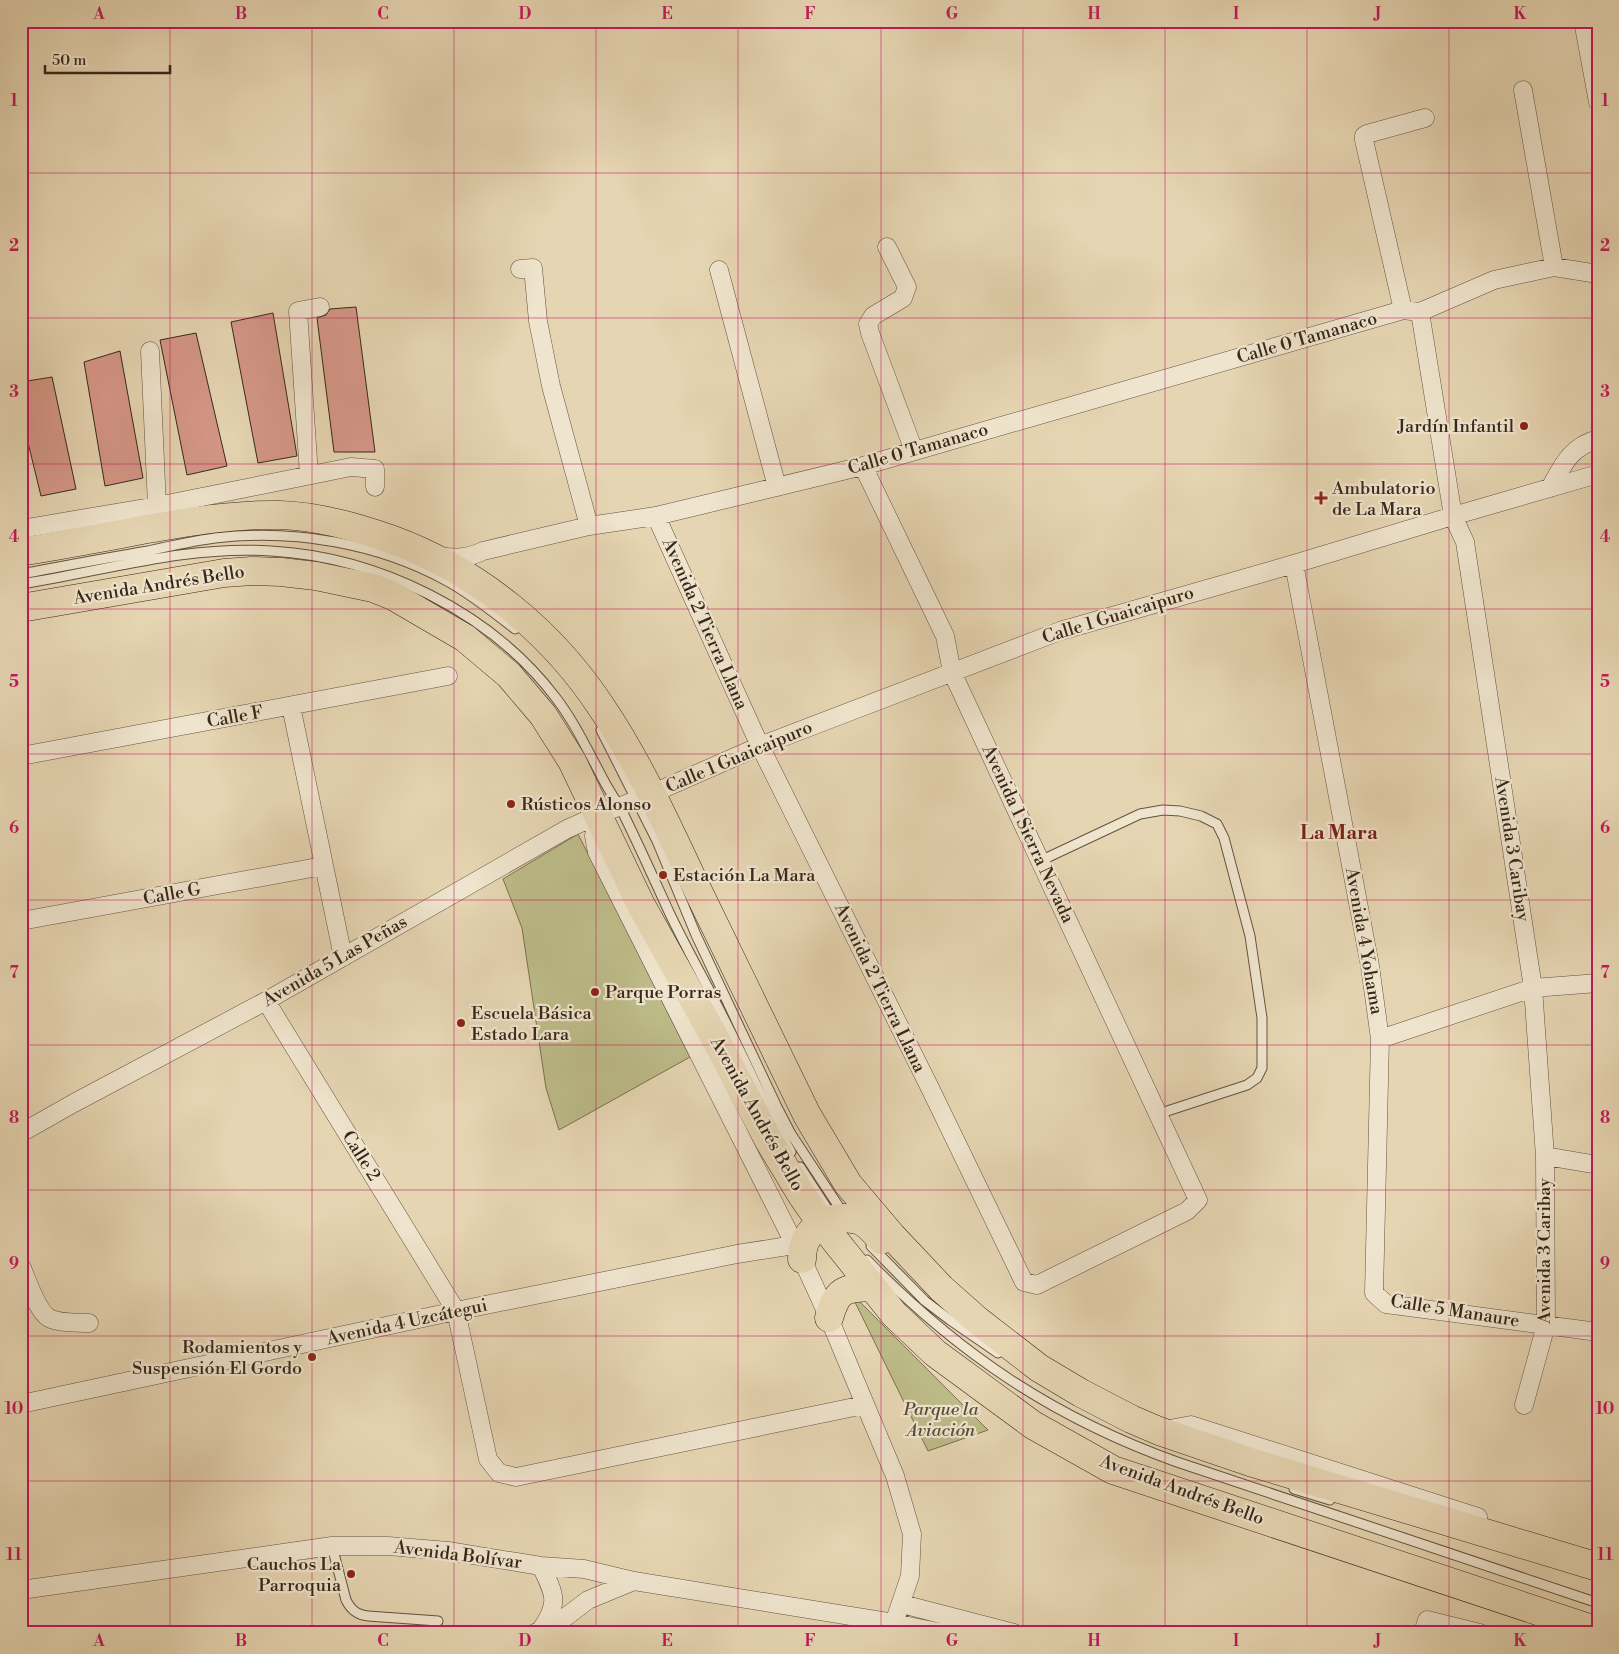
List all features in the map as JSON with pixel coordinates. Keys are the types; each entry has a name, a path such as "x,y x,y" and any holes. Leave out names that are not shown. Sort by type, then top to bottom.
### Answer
{"highway":[{"name":"Avenida Andrés Bello","path":"21,552 206,519 231,516 281,515 322,520 377,534 427,554 493,593 521,615 560,654 603,708 626,804 641,905 800,1194 832,1238 894,1314 935,1353 1033,1425 1113,1470 1598,1632"},
{"path":"21,563 70,554 78,549 84,541"},
{"name":"Avenida Andrés Bello","path":"21,608 252,571 316,576 373,588 392,596 465,638 510,675 543,715 579,775 626,804 848,1184 918,1265 998,1344 1081,1392 1159,1431 1250,1462 1598,1567"},
{"path":"832,1238 849,1199 848,1184"},
{"path":"832,1238 860,1220 870,1228 940,1302 998,1344"},
{"path":"829,1318 834,1303 845,1290 856,1287 872,1287"}],"street":[{"path":"1583,21 1598,102"},
{"path":"1523,90 1554,267 1598,274"},
{"name":"Avenida 3 Caribay","path":"1425,118 1367,134 1364,136 1364,140 1411,311 1453,516 1465,542 1533,988 1544,1156 1546,1325 1524,1405"},
{"path":"887,247 907,287 903,298 873,316 868,324 914,451"},
{"name":"Calle 0 Tamanaco","path":"427,554 452,558 470,557 483,551 589,526 656,516 863,466 1411,311 1494,280 1554,267"},
{"path":"520,269 533,268 538,321 551,386 589,526"},
{"path":"719,270 777,487"},
{"path":"309,475 298,311 320,307"},
{"path":"150,351 157,506"},
{"path":"1550,488 1568,456 1586,443 1598,439"},
{"name":"Avenida 1 Sierra Nevada","path":"863,466 945,636 952,672 1198,1200"},
{"path":"21,529 157,506 351,467 375,469 375,487"},
{"name":"Calle 1 Guaicaipuro","path":"626,804 760,746 1060,630 1294,564 1598,474"},
{"name":"Avenida 2 Tierra Llana","path":"656,516 760,746 1024,1282 1037,1285 1187,1211 1198,1200"},
{"name":"Avenida 4 Yohama","path":"1294,564 1368,956 1380,1039 1374,1293"},
{"name":"Calle F","path":"21,756 448,676"},
{"path":"291,706 323,866 344,957"},
{"name":"Avenida 5 Las Peñas","path":"21,1133 266,1001 567,829 626,804"},
{"name":"Calle G","path":"21,922 323,866"},
{"path":"1380,1039 1533,988 1598,983"},
{"name":"Calle 2","path":"266,1001 456,1311 488,1459 499,1473 516,1477 864,1405"},
{"path":"1544,1156 1598,1165"},
{"path":"832,1238 829,1318 895,1476 912,1534 910,1576 894,1623"},
{"name":"Avenida 4 Uzcátegui","path":"21,1404 456,1311 737,1254 832,1238"},
{"path":"21,1266 40,1308 48,1317 59,1321 89,1323"},
{"name":"Calle 5 Manaure","path":"1374,1293 1386,1304 1598,1332"},
{"path":"1159,1431 1191,1425 1598,1555"},
{"name":"Avenida Bolívar","path":"21,1590 332,1546 388,1546 448,1552 541,1566 584,1569 634,1581 894,1623 943,1633"},
{"path":"537,1632 550,1616 554,1606 553,1592 541,1566"},
{"path":"537,1632 563,1619 588,1600 634,1581"},
{"path":"902,1604 1014,1633"},
{"path":"1423,1633 1427,1620 1480,1633"}],"lane":[{"path":"21,574 215,538 263,536 319,540 360,547 383,554 406,562 447,581 485,605 525,637"},
{"path":"21,584 155,559 209,552 244,550 297,553 373,570 429,594 449,606 483,629 527,666 555,698 626,804 658,841 696,935 791,1134 832,1238 966,1349 1027,1392 1085,1424 1127,1443 1178,1462 1598,1603"},
{"path":"594,718 626,804"},
{"path":"1040,861 1140,814 1163,810 1180,811 1201,816 1216,824 1224,838 1250,936 1262,1018 1262,1068 1257,1078 1247,1085 1158,1114"},
{"path":"1282,1485 1343,1504"},
{"path":"332,1546 346,1600 354,1612 368,1616 438,1620"}],"green space":[{"name":"Parque Porras","path":"578,834 690,1057 559,1130 546,1088 522,928 503,879"},
{"name":"Parque la Aviación","path":"850,1292 988,1430 928,1451"}],"building":[{"path":"356,307 375,452 334,452 317,318 326,315 330,309"},
{"path":"273,313 297,456 258,463 231,322"},
{"path":"196,333 227,466 187,475 160,340"},
{"path":"120,351 143,478 105,486 84,362"},
{"path":"52,377 76,489 41,496 21,414 21,382"}],"place":[{"name":"Jardín Infantil","path":"1524,426"},
{"name":"Ambulatorio de La Mara","path":"1321,498"},
{"name":"Rústicos Alonso","path":"511,804"},
{"name":"Estación La Mara","path":"663,875"},
{"name":"Parque Porras","path":"595,992"},
{"name":"Escuela Básica Estado Lara","path":"461,1023"},
{"name":"Rodamientos y Suspensión El Gordo","path":"312,1357"},
{"name":"Cauchos La Parroquia","path":"351,1574"}],"district":[{"name":"La Mara","path":"1339,833"}]}
